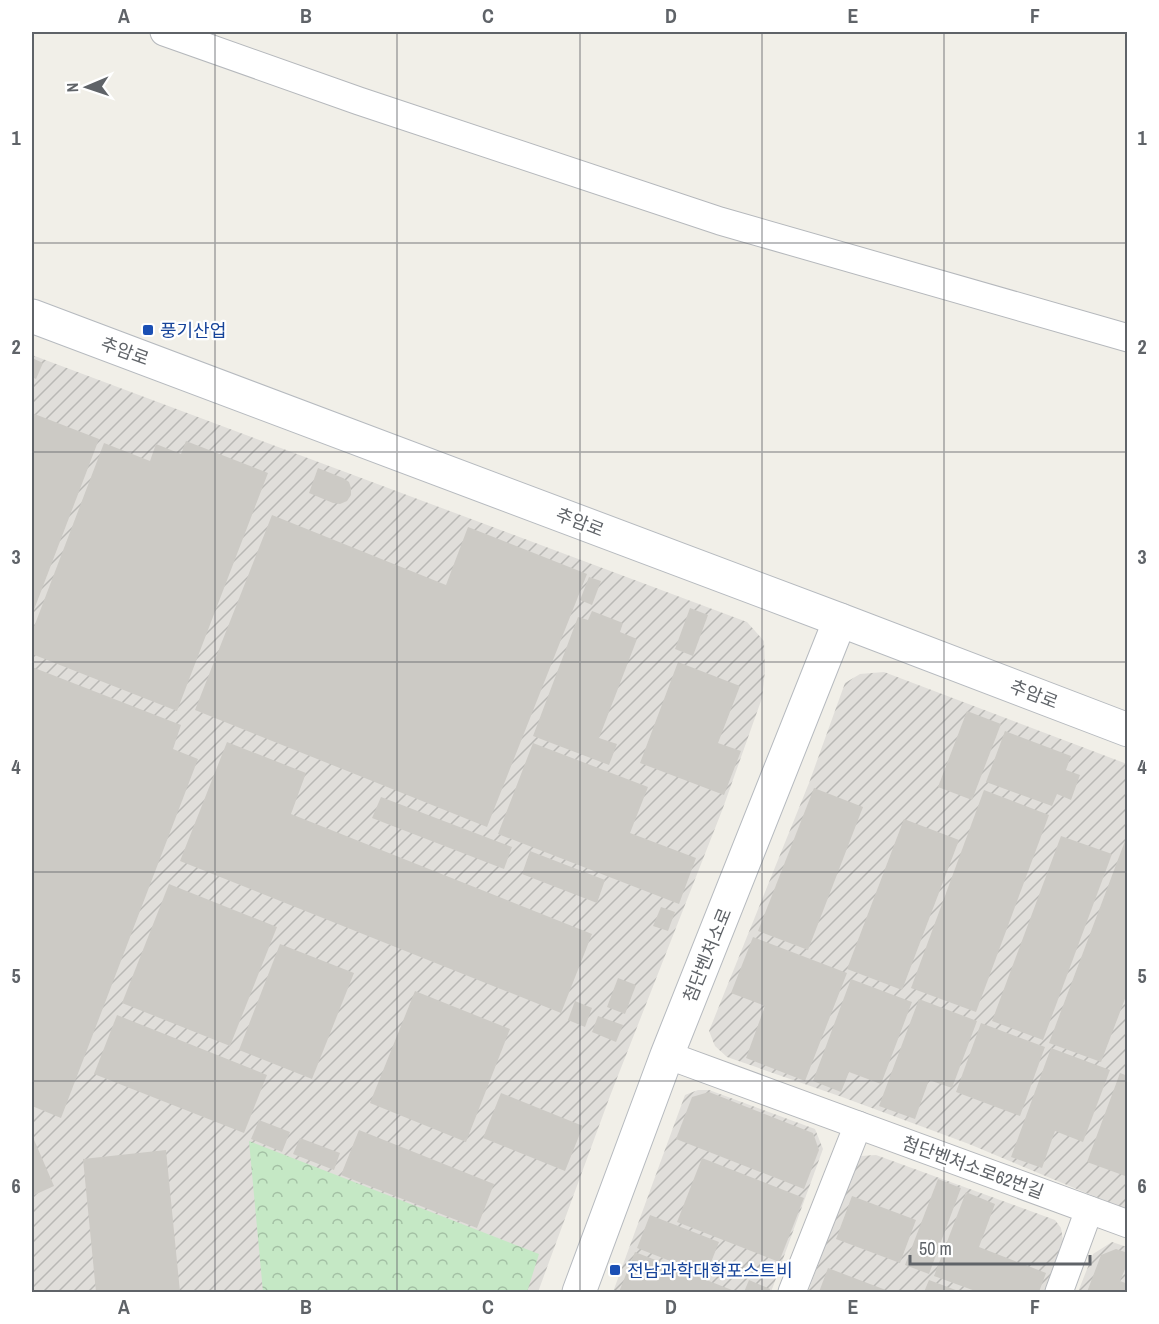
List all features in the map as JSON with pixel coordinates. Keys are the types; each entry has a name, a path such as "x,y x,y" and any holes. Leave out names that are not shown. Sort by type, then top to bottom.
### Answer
{"street":[{"path":"164,32 359,101 720,221 1128,338"},
{"name":"추암로","path":"32,316 1128,730"},
{"name":"첨단벤처소로","path":"579,1293 667,1055 840,620"},
{"name":"첨단벤처소로62번길","path":"667,1055 1128,1224"},
{"path":"792,1293 858,1125"},
{"path":"1059,1293 1089,1210"}],"shaded area":[{"path":"32,355 747,622 764,641 765,671 762,698 723,808 610,1096 538,1292 32,1292"},
{"path":"884,672 1127,764 1127,1210 969,1144 727,1057 715,1046 709,1031 809,783 845,683 860,674"},
{"path":"698,1090 709,1090 815,1129 823,1149 771,1292 613,1292 685,1095"},
{"path":"876,1155 1055,1220 1061,1228 1063,1241 1044,1292 808,1292 850,1178 861,1156"},
{"path":"1112,1242 1127,1247 1127,1292 1078,1292 1093,1254"}],"green space":[{"path":"249,1141 539,1254 527,1292 263,1292"}],"building":[{"path":"32,358 43,363 36,379 32,377"},
{"path":"32,413 99,439 32,615"},
{"path":"186,441 268,473 177,711 32,654 32,632 104,443 150,461 156,444 181,454"},
{"path":"318,468 349,482 351,495 347,501 340,504 333,503 309,493"},
{"path":"272,515 446,585 468,527 587,574 487,827 195,710"},
{"path":"589,577 601,581 592,605 580,600"},
{"path":"690,608 708,615 693,656 675,649"},
{"path":"592,611 623,623 620,632 637,639 599,738 617,744 609,765 533,736 578,617 588,620"},
{"path":"678,662 740,686 718,743 741,751 724,795 640,763"},
{"path":"32,667 181,725 173,749 198,759 61,1118 32,1106"},
{"path":"967,711 1001,724 972,800 938,787"},
{"path":"1005,731 1071,756 1066,770 1080,775 1071,800 1057,794 1052,806 986,782"},
{"path":"227,742 306,773 291,814 592,934 561,1013 180,861"},
{"path":"533,743 648,787 630,833 696,858 679,904 498,834"},
{"path":"814,788 863,807 808,950 758,931"},
{"path":"984,790 1049,815 976,1012 911,988"},
{"path":"381,797 512,847 504,869 372,818"},
{"path":"904,819 959,840 902,990 847,969"},
{"path":"1128,833 1128,991 1101,1062 1049,1043"},
{"path":"1061,836 1112,854 1043,1040 992,1021"},
{"path":"530,851 605,880 597,903 522,874"},
{"path":"169,884 277,927 230,1046 122,1003"},
{"path":"661,907 675,912 668,931 653,926"},
{"path":"753,937 847,973 805,1081 746,1058 765,1006 731,993"},
{"path":"280,944 354,973 312,1079 239,1050"},
{"path":"618,978 636,985 625,1014 607,1007"},
{"path":"851,979 912,1002 881,1084 849,1072 841,1092 813,1081"},
{"path":"415,991 510,1029 466,1142 370,1103"},
{"path":"919,999 977,1021 952,1088 929,1080 915,1119 879,1106"},
{"path":"575,1001 592,1008 585,1027 568,1020"},
{"path":"117,1015 267,1075 244,1133 94,1074"},
{"path":"598,1016 623,1025 616,1042 592,1032"},
{"path":"981,1023 1045,1047 1020,1116 956,1092"},
{"path":"1051,1048 1110,1070 1083,1142 1055,1131 1042,1168 1011,1157"},
{"path":"1120,1073 1128,1076 1128,1177 1087,1162"},
{"path":"709,1092 813,1133 819,1150 804,1189 676,1139 692,1097"},
{"path":"501,1093 583,1126 565,1171 483,1138"},
{"path":"259,1120 290,1132 282,1152 251,1139"},
{"path":"359,1130 494,1184 477,1228 341,1175"},
{"path":"32,1135 54,1186 32,1196"},
{"path":"300,1138 340,1153 334,1170 293,1154"},
{"path":"166,1150 180,1292 96,1292 83,1159"},
{"path":"702,1158 804,1198 779,1262 677,1222"},
{"path":"938,1179 961,1188 929,1274 905,1265"},
{"path":"966,1192 995,1204 979,1247 1046,1273 1039,1292 978,1292 934,1276"},
{"path":"852,1196 916,1220 900,1263 836,1239"},
{"path":"650,1215 719,1242 706,1275 637,1248"},
{"path":"1116,1249 1128,1253 1128,1262 1120,1281 1128,1284 1128,1292 1087,1292 1101,1255"},
{"path":"635,1252 737,1292 619,1292"},
{"path":"828,1268 891,1292 819,1292"},
{"path":"749,1280 770,1289 769,1292 744,1292"},
{"path":"929,1280 961,1292 924,1292"}],"place":[{"name":"풍기산업","path":"148,330"},
{"name":"전남과학대학포스트비","path":"615,1270"}]}
